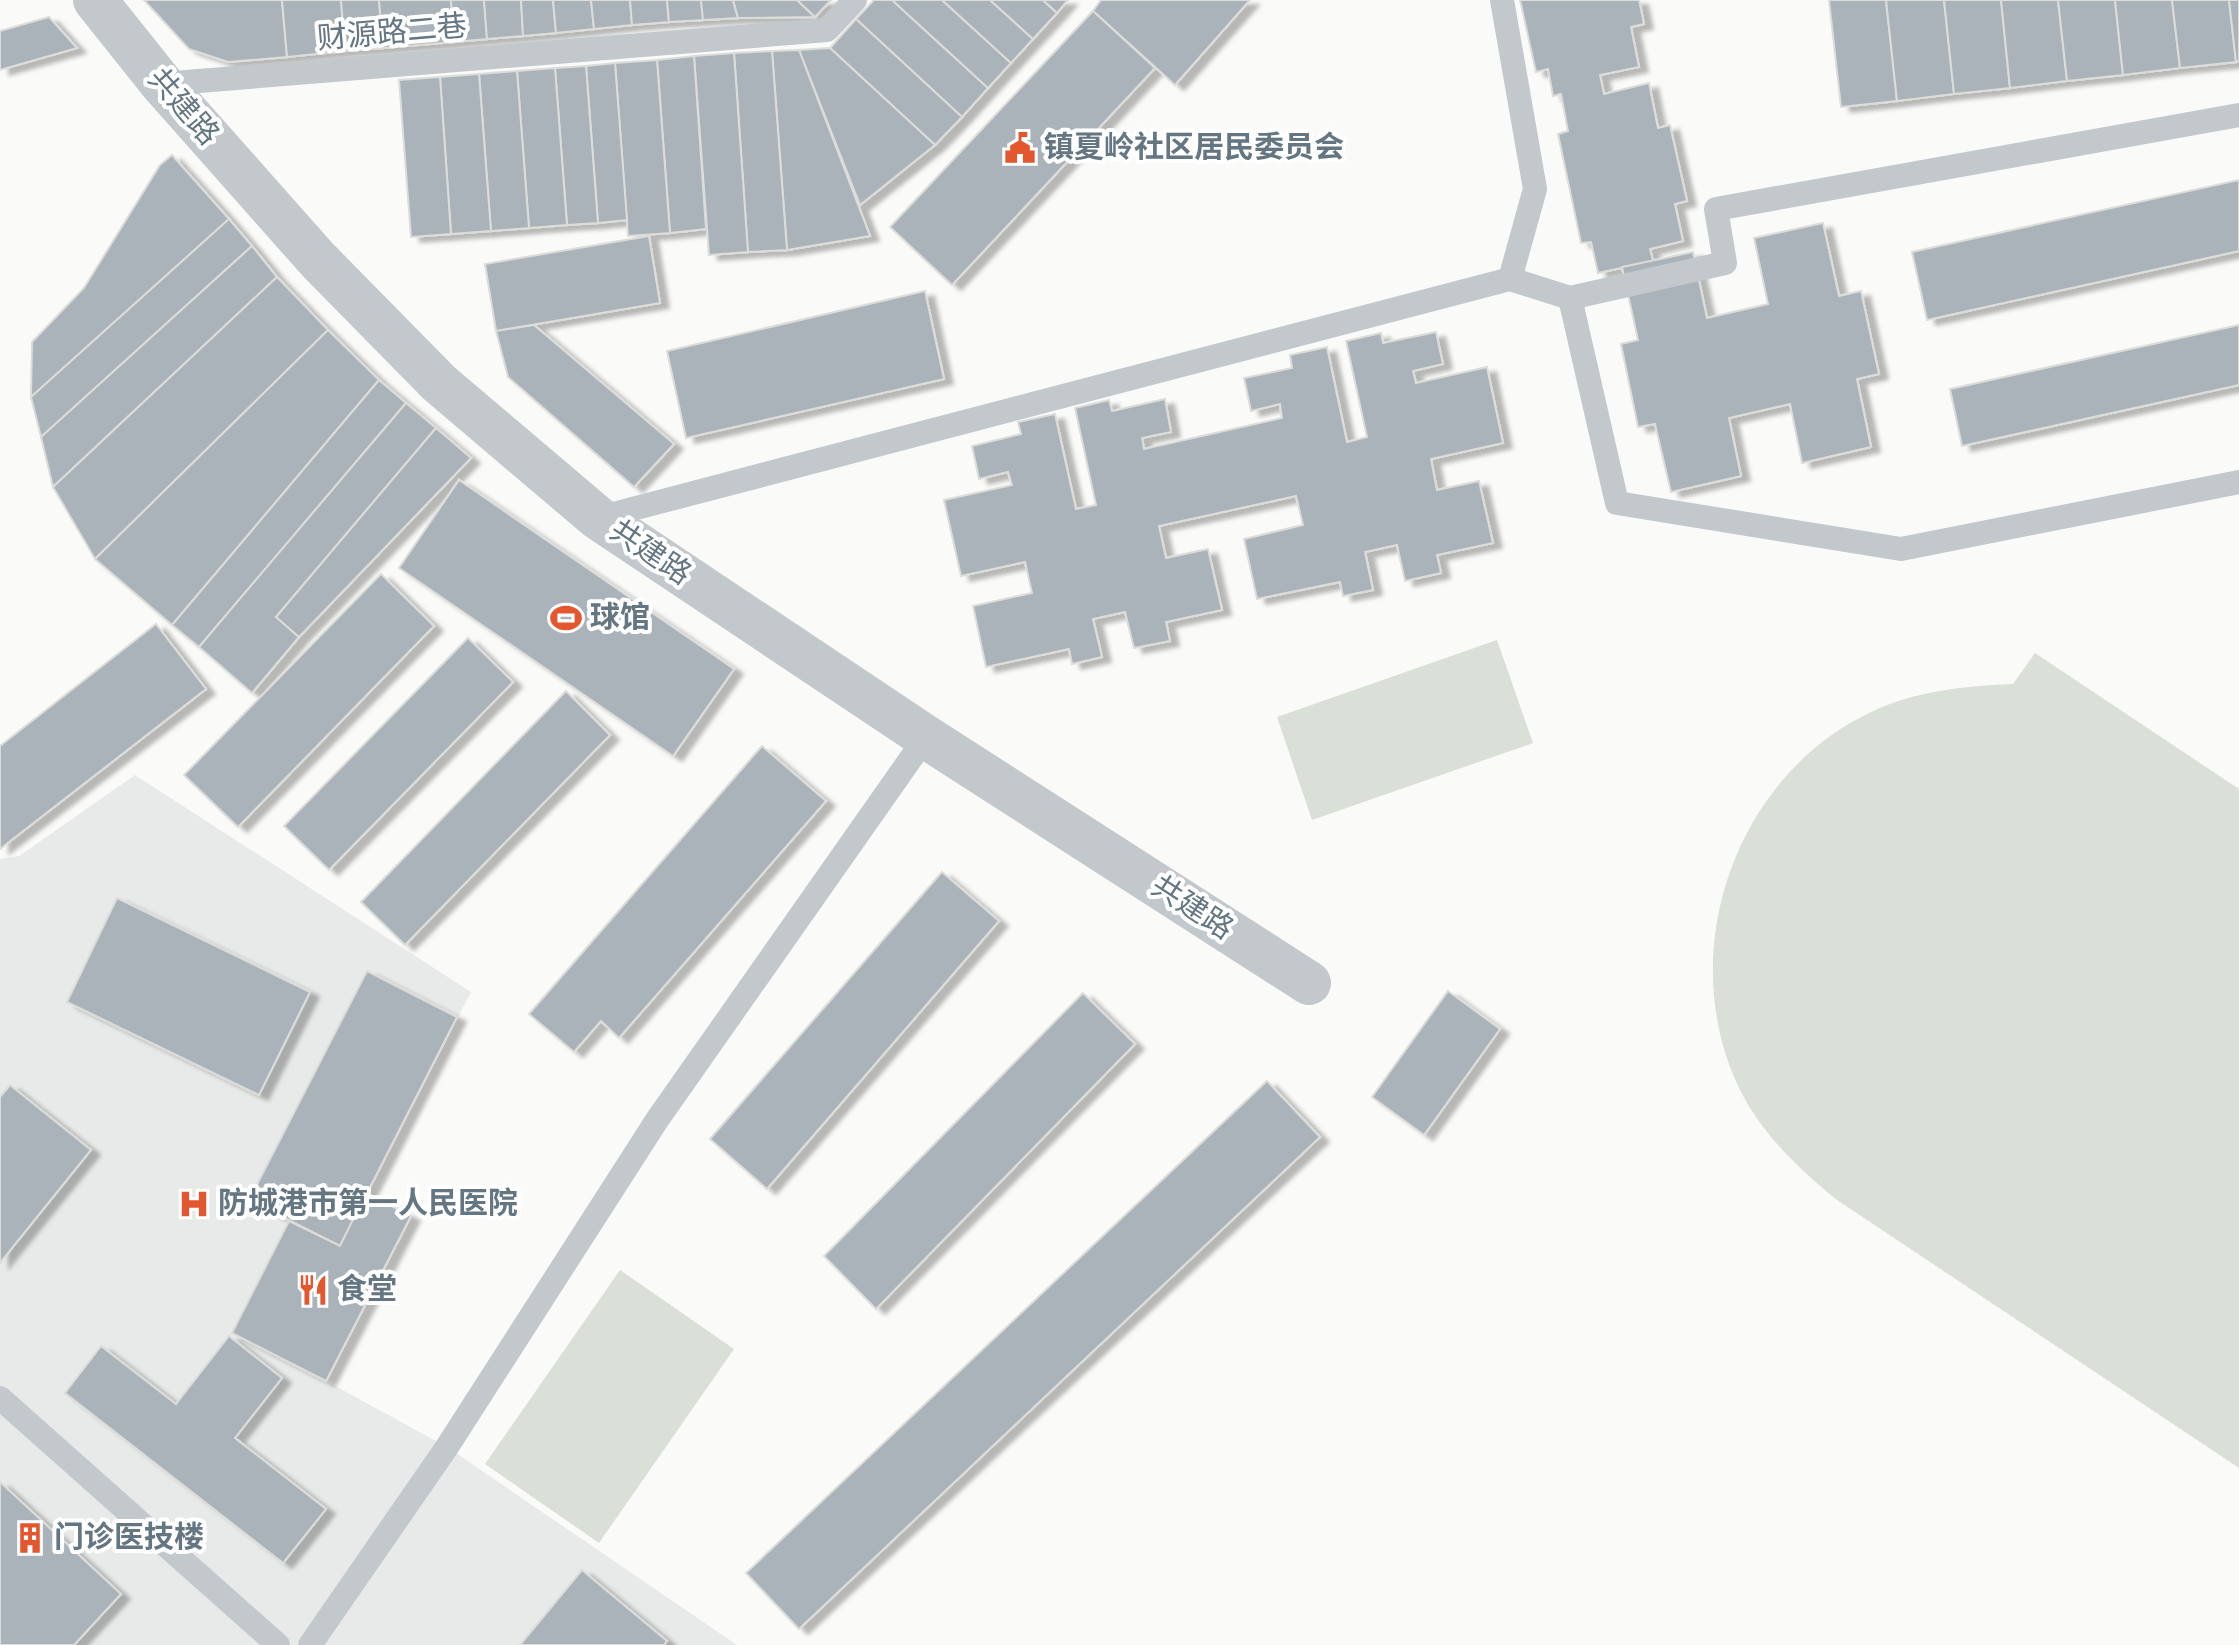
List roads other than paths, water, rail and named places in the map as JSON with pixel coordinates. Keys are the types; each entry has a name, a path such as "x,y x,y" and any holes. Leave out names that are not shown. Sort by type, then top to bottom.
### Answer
{"street":[{"name":"共建路","path":"95,0 162,84 318,260 439,383 598,518 926,737 1309,983"}],"lane":[{"name":"财源路二巷","path":"162,84 827,30 855,0"},
{"path":"1502,0 1535,189 1510,279"},
{"path":"598,518 1510,279 1570,298 1725,263 1716,209 2239,115"},
{"path":"1570,298 1617,503 1901,549 2239,482"},
{"path":"310,1645 447,1447 657,1120 926,737"},
{"path":"0,1398 278,1645"}],"place":[{"name":"镇夏岭社区居民委员会","path":"1020,148"},
{"name":"球馆","path":"566,618"},
{"name":"防城港市第一人民医院","path":"194,1204"},
{"name":"食堂","path":"313,1290"},
{"name":"门诊医技楼","path":"30,1538"}]}
